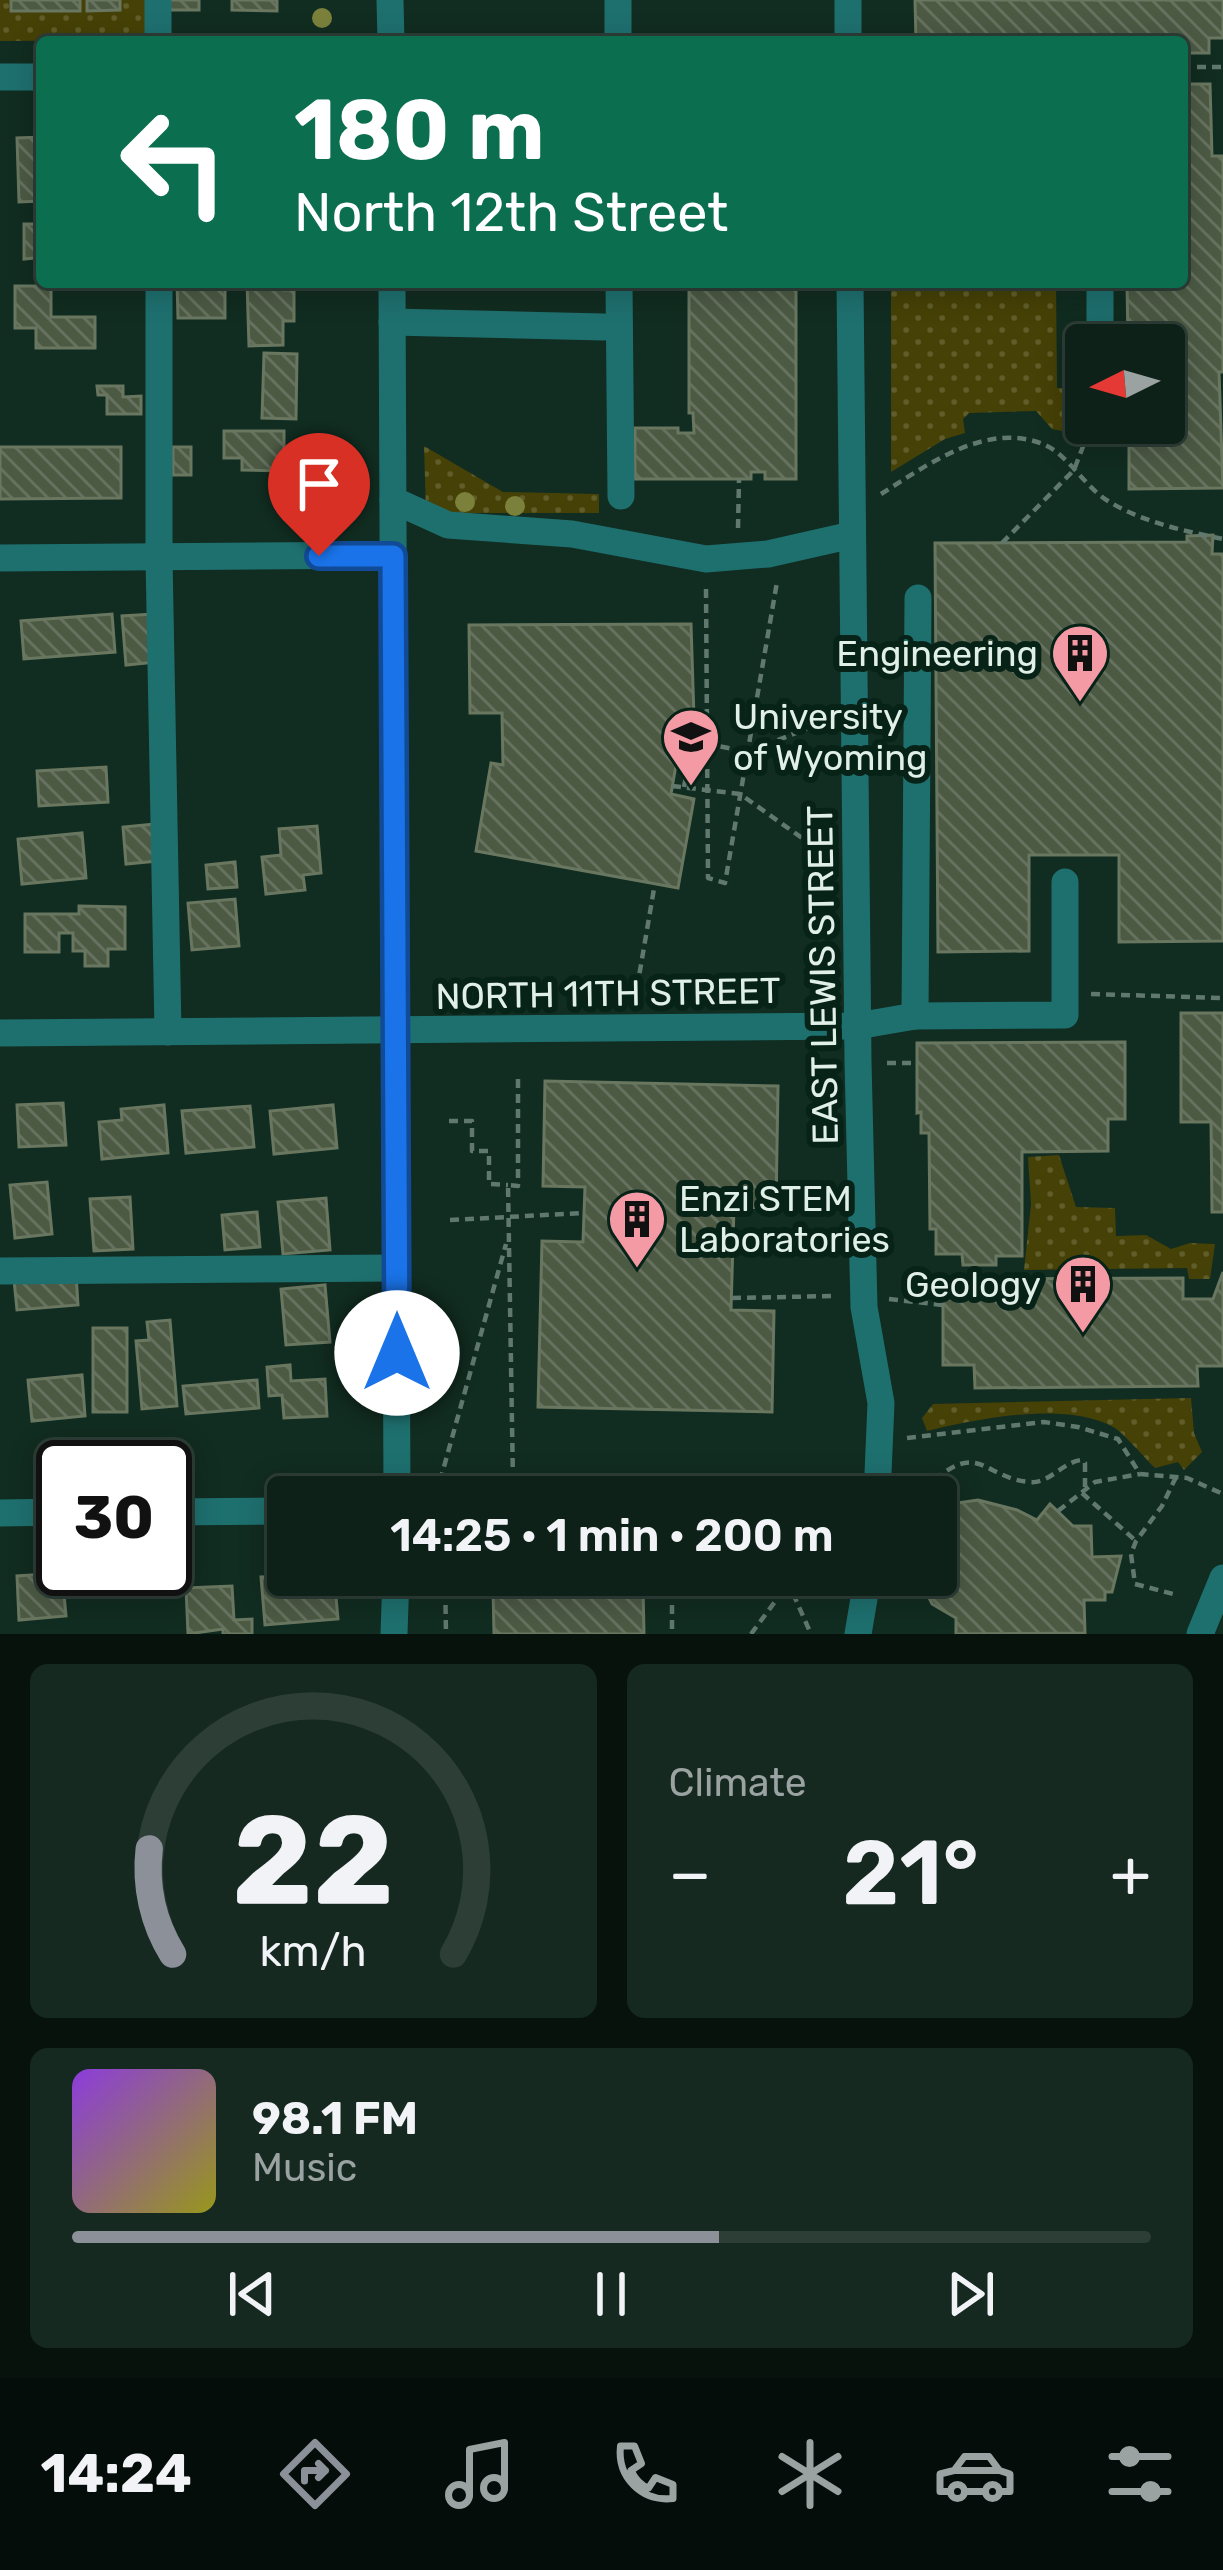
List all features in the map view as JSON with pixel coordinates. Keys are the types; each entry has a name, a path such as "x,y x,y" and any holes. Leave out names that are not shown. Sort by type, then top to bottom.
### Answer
{"street":[{"path":"158,0 158,36"},
{"path":"390,0 391,36"},
{"path":"618,0 618,36"},
{"path":"848,0 848,36"},
{"path":"0,77 36,77"},
{"path":"158,288 168,1032"},
{"path":"392,288 397,1476"},
{"path":"619,288 621,496"},
{"name":"EAST LEWIS STREET","path":"850,288 857,1026 864,1307 881,1403 878,1476"},
{"path":"1100,288 1100,324"},
{"path":"392,322 604,327"},
{"path":"393,500 448,525 572,534 706,559 783,551 852,524"},
{"path":"0,558 393,556"},
{"path":"915,1016 918,598"},
{"path":"1065,882 1065,994"},
{"name":"NORTH 11TH STREET","path":"0,1034 857,1026 915,1016 1066,1015 1065,994"},
{"path":"0,1271 397,1268"},
{"path":"192,1512 267,1511"},
{"path":"0,1513 36,1512"},
{"path":"1200,1634 1223,1577"},
{"path":"394,1634 395,1596"},
{"path":"858,1634 864,1596"}],"path":[{"path":"1188,68 1223,67"},
{"path":"852,524 933,461 988,439 1047,446 1104,499 1136,515 1223,539"},
{"path":"1002,543 1074,470 1084,444"},
{"path":"738,558 739,479"},
{"path":"706,559 708,878 725,883 783,551"},
{"path":"680,739 748,752 854,710"},
{"path":"684,787 693,741"},
{"path":"672,785 740,794 856,877"},
{"path":"637,988 655,884"},
{"path":"1065,994 1223,998"},
{"path":"897,1063 917,1063"},
{"path":"449,1121 472,1120 472,1151 489,1151 488,1184 518,1186 518,1072"},
{"path":"508,1185 508,1476"},
{"path":"450,1220 584,1214"},
{"path":"441,1476 509,1234"},
{"path":"934,1438 1024,1423 1078,1426 1118,1439 1140,1474"},
{"path":"939,1476 951,1466 975,1462 1031,1483 1070,1461 1081,1460 1085,1463 1084,1491 1136,1540"},
{"path":"1058,1511 1095,1482 1140,1474 1176,1477 1223,1494"},
{"path":"1176,1477 1131,1554 1135,1584 1177,1595"},
{"path":"445,1596 446,1634"},
{"path":"672,1596 672,1634"},
{"path":"754,1634 777,1596"},
{"path":"795,1596 811,1634"}],"shaded area":[{"path":"0,0 148,0 147,36 36,36 36,41 0,41"},
{"path":"891,288 1056,288 1057,388 1065,389 1065,431 1052,429 1036,411 969,413 963,419 965,433 945,439 891,472"},
{"path":"424,446 503,492 599,494 599,513 426,513"},
{"path":"1059,1155 1076,1207 1115,1208 1116,1236 1146,1235 1171,1249 1190,1243 1215,1244 1210,1279 1189,1279 1187,1268 1024,1270 1031,1204 1028,1157"},
{"path":"1191,1398 1194,1433 1202,1452 1184,1470 1178,1462 1155,1468 1115,1428 1073,1415 1022,1414 927,1431 922,1418 933,1404"}],"building":[{"path":"11,0 80,0 80,11 11,11"},
{"path":"87,0 120,0 120,10 87,11"},
{"path":"167,0 199,0 199,10 167,10"},
{"path":"232,0 277,0 277,11 232,10"},
{"path":"915,0 1223,0 1223,38 1209,38 1209,53 1188,53 1188,36 916,36"},
{"path":"1188,84 1210,84 1212,156 1223,156 1223,372 1219,372 1223,488 1129,489 1129,444 1185,444 1185,324 1128,324 1127,288 1188,288"},
{"path":"36,137 36,201 19,202 17,138"},
{"path":"24,224 36,224 36,266 35,258 24,259"},
{"path":"15,286 51,288 51,317 95,317 95,348 36,348 36,328 15,328"},
{"path":"177,288 225,288 225,318 178,318"},
{"path":"247,288 294,290 294,321 283,321 283,345 249,346"},
{"path":"689,288 796,288 796,479 765,479 765,472 751,472 751,479 635,479 635,428 678,428 678,433 694,433 693,413 689,413"},
{"path":"264,353 297,354 296,419 262,418"},
{"path":"97,386 123,386 123,397 141,396 141,414 107,414 107,395 98,395"},
{"path":"224,431 284,431 284,471 242,470 242,458 224,458"},
{"path":"0,447 121,447 121,498 0,499"},
{"path":"173,447 191,447 191,475 173,475"},
{"name":"Engineering","path":"1213,535 1212,554 1223,554 1223,941 1119,942 1119,855 1029,855 1029,951 938,952 935,543 1187,542 1187,536"},
{"path":"112,614 115,652 24,659 21,621"},
{"path":"153,614 157,662 126,665 122,616"},
{"path":"691,624 694,718 684,718 671,794 694,799 678,888 476,851 491,763 503,765 502,713 470,713 469,625"},
{"path":"106,767 108,802 39,806 37,771"},
{"path":"156,824 159,861 126,864 123,827"},
{"path":"317,826 321,873 303,875 305,890 266,894 262,857 281,855 279,829"},
{"path":"82,833 86,878 22,884 18,839"},
{"path":"235,862 237,887 208,889 206,865"},
{"path":"235,899 239,946 192,950 188,903"},
{"path":"79,906 125,907 125,949 108,949 108,966 85,966 85,951 73,951 73,933 59,933 59,952 25,952 25,914 79,914"},
{"path":"1181,1013 1223,1013 1223,1212 1212,1212 1211,1122 1181,1122"},
{"path":"1125,1042 1125,1119 1108,1119 1108,1151 1022,1152 1022,1256 996,1256 996,1265 963,1265 962,1254 936,1254 936,1229 930,1229 929,1133 921,1133 921,1112 917,1113 917,1043"},
{"name":"Enzi STEM Laboratories","path":"545,1081 778,1086 776,1208 734,1207 731,1310 774,1311 772,1412 538,1407 542,1241 583,1242 585,1187 543,1186"},
{"path":"63,1103 66,1145 19,1147 17,1105"},
{"path":"164,1105 168,1153 102,1159 99,1122 122,1120 121,1109"},
{"path":"333,1105 337,1148 274,1154 270,1111"},
{"path":"250,1106 254,1147 186,1153 182,1111"},
{"path":"47,1182 52,1234 15,1238 10,1185"},
{"path":"130,1197 133,1249 94,1251 90,1199"},
{"path":"326,1198 330,1250 283,1254 278,1202"},
{"path":"257,1212 260,1247 225,1250 222,1215"},
{"name":"Geology","path":"1223,1272 1223,1366 1197,1366 1198,1386 975,1388 974,1365 943,1365 943,1299 971,1299 971,1279 1183,1278 1183,1299 1213,1299"},
{"path":"76,1274 78,1305 17,1310 14,1280"},
{"path":"325,1285 330,1342 286,1345 281,1289"},
{"path":"170,1320 177,1406 142,1409 136,1341 149,1340 147,1322"},
{"path":"93,1328 127,1328 127,1412 93,1412"},
{"path":"290,1365 291,1381 325,1379 327,1416 284,1418 282,1395 269,1396 267,1367"},
{"path":"82,1375 85,1416 32,1421 28,1380"},
{"path":"257,1380 259,1408 186,1414 183,1386"},
{"path":"978,1500 1037,1520 1050,1504 1073,1526 1091,1526 1092,1557 1121,1556 1112,1592 1105,1592 1105,1600 1084,1600 1085,1633 956,1634 956,1618 932,1604 928,1596 957,1596 957,1503"},
{"path":"36,1575 36,1596 64,1596 66,1616 19,1620 17,1576"},
{"path":"261,1577 267,1577 267,1596 336,1596 338,1619 265,1625"},
{"path":"232,1586 234,1620 252,1619 252,1634 223,1634 223,1629 188,1634 186,1596 192,1596 192,1588"},
{"path":"493,1596 643,1596 644,1634 494,1634"}],"place":[{"name":"Engineering","path":"1080,704"},
{"name":"University of Wyoming","path":"691,788"},
{"name":"Enzi STEM Laboratories","path":"637,1270"},
{"name":"Geology","path":"1083,1335"}],"route":[{"path":"319,556 393,556 397,1353"}]}
